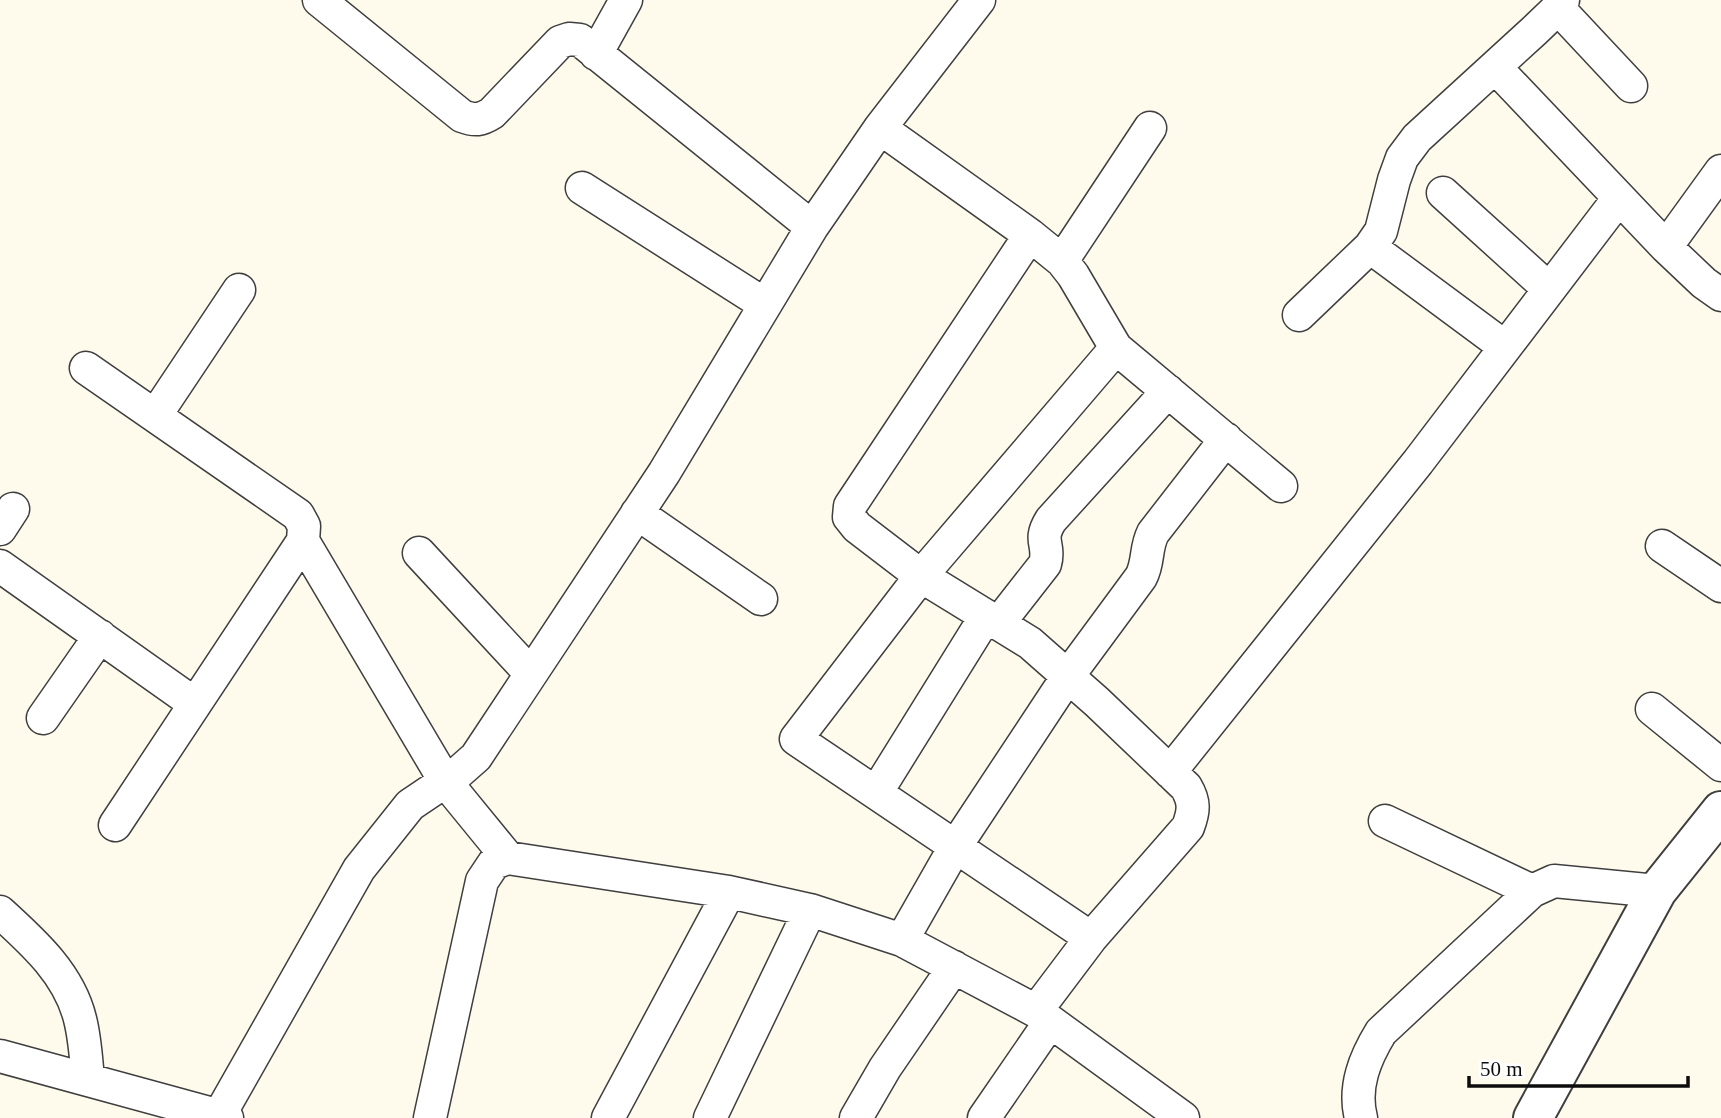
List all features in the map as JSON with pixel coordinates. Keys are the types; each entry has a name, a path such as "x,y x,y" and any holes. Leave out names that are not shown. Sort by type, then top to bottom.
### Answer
{"street":[{"path":"319,0 462,117 473,120 483,119 492,113 560,42 580,40 812,227"},
{"path":"596,54 626,0"},
{"path":"0,1056 223,1117 359,869 410,805 476,757 664,473 812,227 880,128 979,0"},
{"path":"1299,315 1370,247 1381,231 1402,158 1417,138 1561,4 1631,86"},
{"path":"1495,67 1666,247 1704,283 1721,295"},
{"path":"880,128 1030,235 1062,261 1110,339 1281,486"},
{"path":"1062,261 1150,128"},
{"path":"1666,247 1721,171"},
{"path":"582,188 764,304"},
{"path":"1443,193 1549,289"},
{"path":"1170,772 1418,462 1619,198"},
{"path":"984,1118 1091,938 1188,827 1194,810 1192,797 1186,787 1030,643 921,576 857,527 849,517 850,506 1030,235"},
{"path":"1370,247 1505,347"},
{"path":"155,416 239,290"},
{"path":"1091,938 796,739 921,576 1110,339"},
{"path":"86,368 298,515 304,526 303,541 115,825"},
{"path":"876,793 992,620 1045,564 1048,554 1044,531 1051,520 1168,391"},
{"path":"902,940 955,847 1068,676 1141,578 1146,567 1146,550 1153,533 1226,439"},
{"path":"637,513 761,599"},
{"path":"303,541 445,781 508,858"},
{"path":"1662,546 1721,586"},
{"path":"419,553 531,674"},
{"path":"0,566 195,704"},
{"path":"43,718 100,636"},
{"path":"1652,709 1721,765"},
{"path":"1385,821 1532,891"},
{"path":"1533,1118 1657,891 1717,822"},
{"path":"430,1118 482,881 494,863 508,858 729,892 810,910 902,940 1043,1016 1173,1115"},
{"path":"1362,1118 1359,1087 1367,1056 1381,1032 1532,891 1554,881 1657,891"},
{"path":"608,1118 729,892"},
{"path":"709,1118 810,910"},
{"path":"0,912 59,972 73,996 80,1020 88,1079"},
{"path":"856,1118 885,1068 954,967"}]}
